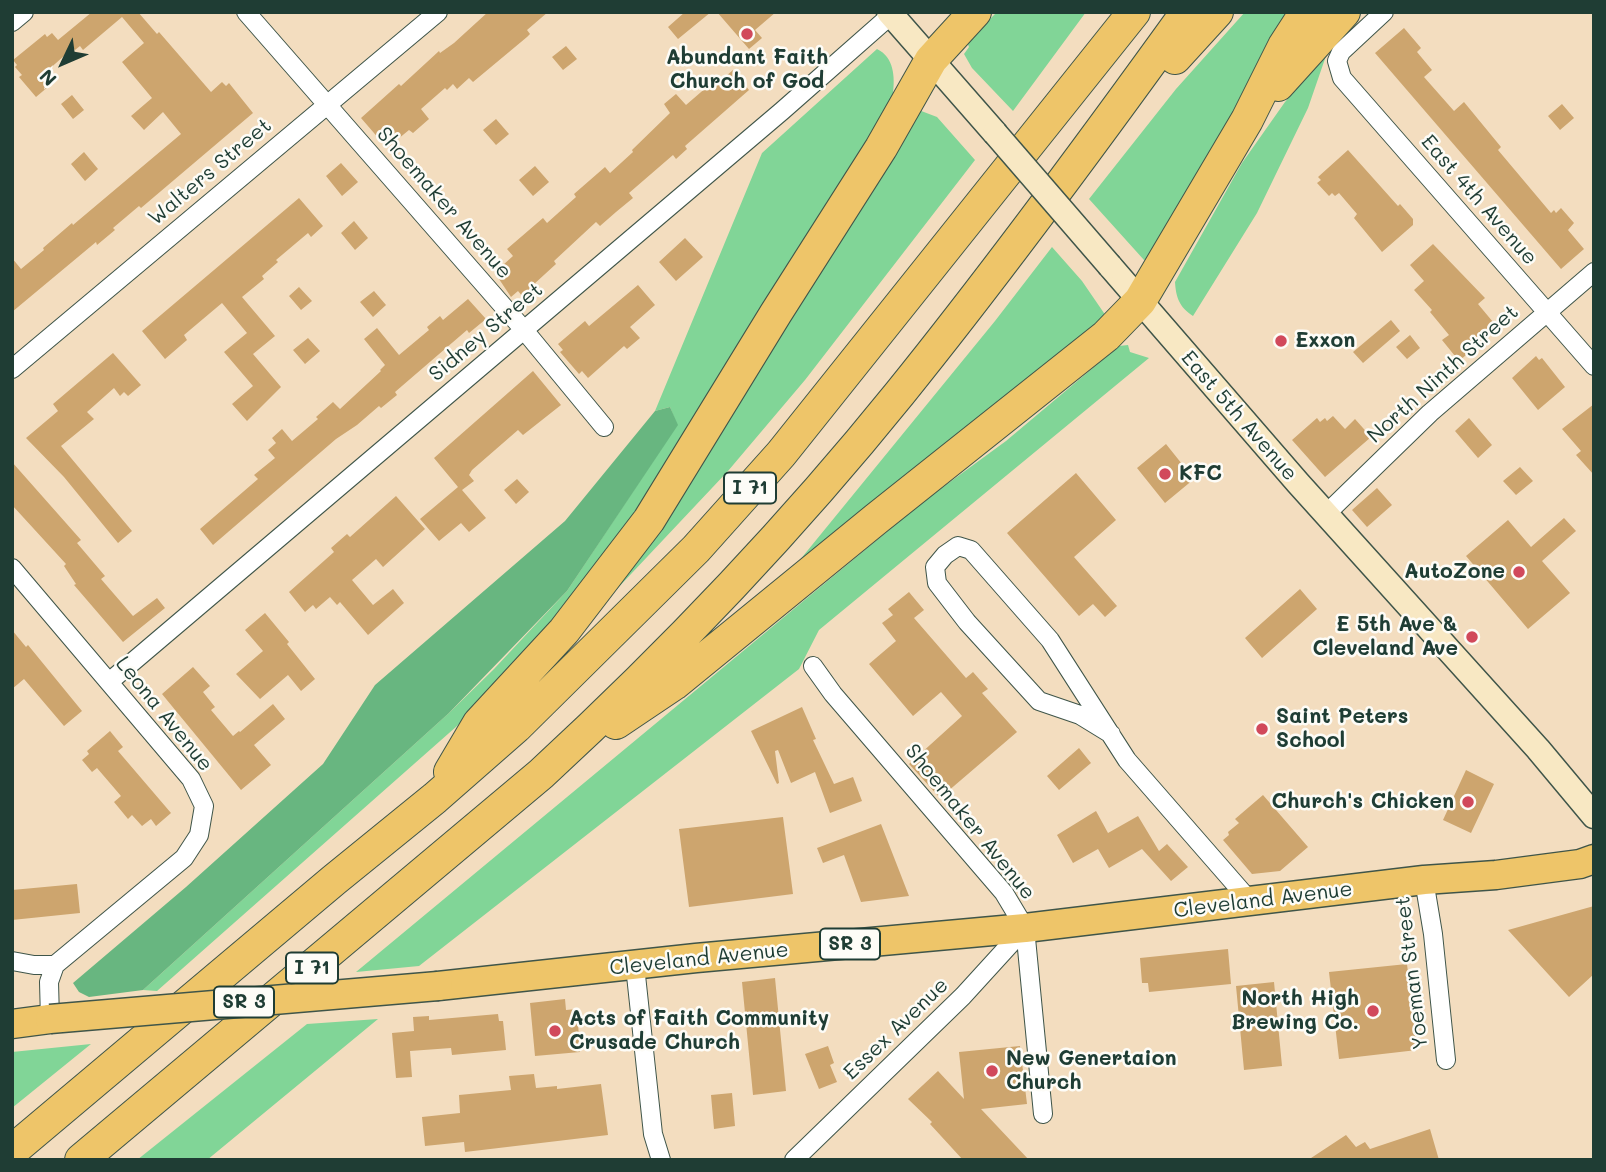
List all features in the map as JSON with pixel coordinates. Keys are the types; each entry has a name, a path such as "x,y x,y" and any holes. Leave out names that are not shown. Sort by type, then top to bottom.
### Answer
{"highway":[{"path":"436,798 480,723 564,631 649,520 881,148 931,60 975,12"},
{"path":"1027,144 1112,12"},
{"name":"I 71","path":"12,1150 436,798 516,727 696,549 781,454 1134,12"},
{"name":"I 71","path":"81,1160 541,774 693,626 900,394 1075,167 1187,12"},
{"path":"1075,167 1217,12"},
{"path":"541,774 674,684 1106,336 1140,301 1247,120 1284,46 1306,12"},
{"path":"1247,120 1344,12"}],"main road":[{"name":"East 5th Avenue","path":"890,13 1326,514 1538,749 1594,816"},
{"name":"Cleveland Avenue","path":"12,1024 438,986 696,958 1025,928 1424,880 1522,872 1580,864 1594,859"}],"street":[{"path":"12,22 24,12"},
{"name":"Shoemaker Avenue","path":"246,12 524,330 604,427"},
{"name":"Walters Street","path":"12,369 438,12"},
{"name":"East 4th Avenue","path":"1384,12 1347,44 1337,61 1342,78 1594,366"},
{"name":"Sidney Street","path":"109,682 772,120 890,13"},
{"name":"North Ninth Street","path":"1326,514 1430,413 1594,272"},
{"path":"1111,734 1080,715 1039,701 1021,683 967,622 937,583 935,567 944,555 958,546 971,550 1050,640 1111,734 1127,760 1250,901"},
{"name":"Leona Avenue","path":"12,568 191,779 204,806 199,835 184,858 55,965"},
{"name":"Shoemaker Avenue","path":"813,666 833,694 1004,893 1025,928 1043,1114"},
{"name":"Yoeman Street","path":"1424,880 1446,1060"},
{"name":"Essex Avenue","path":"794,1160 963,996 1025,928"},
{"path":"12,961 55,965 49,982 50,1019"},
{"path":"635,966 653,1134 661,1160"}],"green space":[{"path":"997,12 1086,12 1013,111 972,68 964,54 969,47 967,42"},
{"path":"1245,12 1294,12 1149,259 1144,260 1089,199 1176,89"},
{"path":"877,49 890,62 894,80 893,93 896,97 610,554 522,662 457,726 157,991 143,990 449,713 567,591 677,425 670,407 655,411 762,153"},
{"path":"1327,53 1308,108 1257,213 1193,316 1179,301 1175,282 1242,163 1285,102"},
{"path":"916,109 937,117 975,160 805,380 728,471 599,608"},
{"path":"1052,247 1082,281 1106,316 950,447 790,572 995,321"},
{"path":"1128,345 1130,352 1149,358 819,630 799,669 419,966 356,972 924,501 1006,441 1119,346"},
{"path":"670,407 678,425 567,591 449,713 143,990 89,997 79,992 73,983 186,887 323,764 375,685 565,521 655,411"},
{"path":"378,1019 207,1160 137,1160 307,1024"},
{"path":"91,1044 12,1108 12,1052"}],"building":[{"path":"92,12 138,12 211,92 222,82 226,86 229,83 253,113 141,208 139,206 113,228 115,230 97,245 96,242 12,312 12,258 21,269 72,223 73,225 181,134 163,112 144,130 131,116 152,98 122,62 144,43 122,17 83,50 80,46 75,50 73,48 47,71 55,81 36,97 19,77 22,75 13,60 45,34 47,37 52,33 58,40"},
{"path":"488,12 548,12 527,30 530,34 527,37 473,82 469,78 457,89 453,84 447,90 445,88 421,109 429,119 413,133 409,130 387,148 361,118"},
{"path":"685,12 711,12 678,39 668,27"},
{"name":"Abundant Faith Church of God","path":"717,12 776,12 755,30 762,38 749,49"},
{"path":"1404,28 1421,48 1417,52 1432,70 1424,77 1454,111 1464,102 1501,147 1498,150 1551,213 1554,210 1556,213 1561,208 1574,223 1568,230 1584,249 1561,269 1375,53"},
{"path":"566,46 577,59 563,70 552,57"},
{"path":"733,70 749,90 685,146 687,149 676,159 673,155 629,193 633,198 600,226 596,222 554,261 556,264 533,285 535,287 523,297 518,291 511,297 499,279 508,271 503,265 513,256 507,249 543,218 547,223 576,197 574,194 605,167 610,173 633,152 632,150 670,113 664,104 676,94 686,105"},
{"path":"72,95 84,110 73,119 61,104"},
{"path":"1562,104 1574,118 1560,130 1548,116"},
{"path":"496,119 509,134 496,145 483,130"},
{"path":"1348,150 1413,219 1413,225 1382,252 1354,218 1357,214 1339,193 1329,196 1317,183 1321,180 1318,177"},
{"path":"84,152 98,169 85,181 71,164"},
{"path":"341,163 358,182 342,196 326,176"},
{"path":"535,166 549,182 533,196 519,180"},
{"path":"299,198 323,226 311,237 308,233 276,260 278,262 262,276 264,279 242,297 275,336 253,354 281,387 247,421 232,404 253,386 224,352 247,333 222,303 184,335 187,340 165,359 142,331"},
{"path":"354,221 368,238 355,250 341,233"},
{"path":"685,238 703,257 676,281 659,262"},
{"path":"1433,244 1485,298 1478,304 1498,328 1459,361 1442,340 1449,335 1414,290 1424,281 1410,265"},
{"path":"638,285 655,305 630,327 640,338 627,349 624,346 588,378 582,371 579,374 560,352 563,350 558,344 585,321 589,326"},
{"path":"299,287 312,301 301,310 289,296"},
{"path":"374,291 386,305 373,317 360,302"},
{"path":"468,299 486,319 469,333 467,330 395,392 397,395 336,439 213,545 200,529 258,479 254,475 275,458 268,450 276,443 272,438 282,429 292,441 333,402 340,409 381,371 385,365 364,339 377,328 399,355 429,330 427,327 440,316 443,320"},
{"path":"1391,320 1400,331 1363,363 1353,352"},
{"path":"1410,335 1420,348 1407,359 1396,347"},
{"path":"308,338 320,351 305,364 293,350"},
{"path":"113,353 141,385 128,396 124,392 120,396 114,388 87,412 94,419 61,446 132,531 118,543 64,477 26,438 58,411 53,404"},
{"path":"1536,356 1539,360 1542,358 1565,387 1538,410 1512,378"},
{"path":"533,371 561,405 523,435 518,430 472,470 469,475 474,481 462,490 486,518 469,532 461,523 439,541 420,519 458,487 434,458"},
{"path":"1594,404 1594,475 1576,455 1581,451 1562,429"},
{"path":"1333,416 1345,429 1355,419 1371,437 1325,477 1292,440 1317,418 1320,422"},
{"path":"1469,418 1492,445 1478,458 1455,431"},
{"name":"KFC","path":"1166,444 1194,479 1165,503 1137,468"},
{"path":"12,462 81,540 77,543 105,576 101,579 133,616 157,598 165,608 123,642 74,585 76,584 64,566 66,564 12,505"},
{"path":"1520,467 1533,481 1516,495 1503,481"},
{"path":"1076,473 1116,520 1074,557 1117,606 1105,617 1093,604 1079,616 1007,533"},
{"path":"517,479 529,492 516,504 504,490"},
{"path":"1377,488 1392,505 1367,527 1352,510"},
{"path":"396,496 425,529 383,567 376,559 352,580 373,605 393,589 404,603 368,635 340,602 337,605 330,597 316,609 313,605 305,612 289,592 334,552 331,548 347,534 350,537"},
{"path":"1564,518 1576,531 1542,561 1570,593 1528,629 1466,556 1508,520 1531,547"},
{"path":"1300,589 1317,609 1262,658 1245,638"},
{"path":"909,592 924,610 914,618 966,678 973,672 988,689 982,693 1017,732 940,798 909,764 962,716 941,692 913,716 869,664 896,641 882,623 893,615 888,609"},
{"path":"265,613 315,679 301,691 288,675 260,699 236,674 263,651 245,630"},
{"path":"12,630 26,647 28,645 82,711 64,726 24,679 12,689"},
{"path":"193,667 210,686 203,692 215,707 211,710 233,736 273,704 285,719 254,745 271,765 241,790 162,694"},
{"path":"802,707 816,739 813,740 834,784 853,777 862,801 830,813 815,772 791,783 778,750 775,751 777,784 751,731"},
{"path":"110,731 123,747 118,751 171,813 156,826 151,819 142,826 132,815 128,819 114,802 121,796 97,768 92,772 82,760 89,754 87,751"},
{"path":"1079,748 1091,763 1059,790 1047,776"},
{"name":"Church's Chicken","path":"1466,770 1494,784 1471,833 1443,820"},
{"path":"1263,795 1308,847 1280,871 1252,874 1223,840 1239,823 1235,819"},
{"path":"1096,811 1108,833 1138,816 1159,851 1167,844 1188,867 1171,881 1142,849 1109,868 1098,849 1073,863 1057,835"},
{"path":"783,817 793,894 689,907 679,829"},
{"path":"881,824 909,896 861,902 844,855 823,863 817,848"},
{"path":"77,884 80,913 12,920 12,890"},
{"path":"1594,906 1594,974 1569,997 1508,930"},
{"path":"1228,949 1231,984 1149,992 1148,983 1142,983 1140,958"},
{"name":"North High Brewing Co.","path":"1407,964 1417,1050 1339,1059 1329,972"},
{"path":"775,978 786,1091 753,1095 742,982"},
{"path":"1274,982 1282,1066 1244,1070 1236,986"},
{"name":"Acts of Faith Community Crusade Church","path":"565,999 566,1010 577,1009 580,1052 535,1056 530,1003"},
{"path":"498,1014 499,1021 503,1021 506,1050 452,1055 451,1048 410,1051 412,1077 396,1078 392,1033 414,1031 413,1017 429,1016 429,1020"},
{"path":"828,1046 834,1063 830,1065 837,1082 819,1089 805,1054"},
{"path":"1020,1046 1027,1104 981,1109 1029,1160 963,1160 930,1124 932,1122 908,1099 938,1071 964,1099 959,1052"},
{"path":"534,1074 536,1088 557,1086 557,1089 601,1084 608,1135 465,1152 464,1142 425,1146 422,1117 460,1113 459,1095 511,1090 509,1076"},
{"path":"732,1093 735,1126 714,1129 711,1095"},
{"path":"1430,1129 1439,1160 1308,1160 1346,1135 1356,1147 1365,1142 1370,1149"}],"place":[{"name":"Abundant Faith Church of God","path":"747,34"},
{"name":"Exxon","path":"1281,341"},
{"name":"KFC","path":"1165,474"},
{"name":"AutoZone","path":"1519,572"},
{"name":"E 5th Ave & Cleveland Ave","path":"1472,637"},
{"name":"Saint Peters School","path":"1262,729"},
{"name":"Church's Chicken","path":"1468,802"},
{"name":"North High Brewing Co.","path":"1373,1011"},
{"name":"Acts of Faith Community Crusade Church","path":"555,1031"},
{"name":"New Genertaion Church","path":"992,1071"}]}
